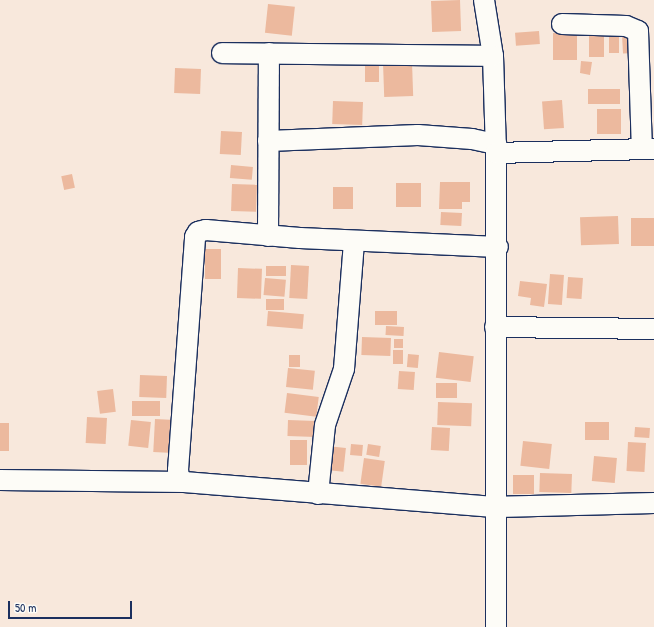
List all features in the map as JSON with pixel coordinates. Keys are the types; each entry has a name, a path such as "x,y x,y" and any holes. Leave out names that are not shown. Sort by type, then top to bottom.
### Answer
{"street":[{"path":"484,0 492,56 498,248 494,507 496,627"},
{"path":"268,141 418,135 472,139 496,148 648,149 638,31 626,26 562,24"},
{"path":"222,53 492,56"},
{"path":"268,236 269,53"},
{"path":"184,482 179,477 178,470 195,237 198,232 206,230 268,236 498,248"},
{"path":"318,494 325,425 344,369 354,241"},
{"path":"496,327 654,329"},
{"path":"0,480 184,482 494,507 654,503"}],"building":[{"path":"460,0 461,31 432,32 431,1"},
{"path":"268,4 295,7 292,36 265,33"},
{"path":"539,31 540,44 516,46 515,33"},
{"path":"553,33 577,33 577,60 553,60"},
{"path":"589,34 604,34 604,57 589,57"},
{"path":"634,34 635,53 623,54 622,35"},
{"path":"609,35 619,35 619,53 609,53"},
{"path":"581,61 592,62 590,75 580,73"},
{"path":"412,62 413,96 384,97 383,63"},
{"path":"365,66 379,66 379,82 365,82"},
{"path":"175,68 201,69 200,94 174,93"},
{"path":"588,89 620,89 620,104 588,104"},
{"path":"562,100 564,128 544,129 542,101"},
{"path":"333,101 363,102 362,125 332,124"},
{"path":"597,109 621,109 621,134 597,134"},
{"path":"221,131 242,132 241,155 220,154"},
{"path":"231,165 253,167 252,180 230,178"},
{"path":"72,174 75,188 64,190 61,176"},
{"path":"440,182 470,182 470,202 462,202 462,209 439,209"},
{"path":"396,183 421,183 421,207 396,207"},
{"path":"232,184 257,185 256,212 231,211"},
{"path":"333,187 353,187 353,209 333,209"},
{"path":"441,212 462,213 461,226 440,225"},
{"path":"618,216 619,244 581,245 580,217"},
{"path":"631,218 654,218 654,246 631,246"},
{"path":"205,249 221,249 221,279 205,279"},
{"path":"291,265 309,266 307,299 289,298"},
{"path":"266,266 286,266 286,276 266,276"},
{"path":"238,268 262,269 261,299 237,298"},
{"path":"550,274 564,275 562,305 548,304"},
{"path":"568,277 583,278 581,299 567,298"},
{"path":"265,278 286,280 284,297 264,295"},
{"path":"520,281 547,284 544,307 530,305 531,298 518,296"},
{"path":"266,299 284,299 284,310 266,310"},
{"path":"268,311 304,314 303,329 267,326"},
{"path":"375,311 397,311 397,325 375,325"},
{"path":"386,326 404,327 404,336 386,335"},
{"path":"362,337 391,338 390,356 361,355"},
{"path":"394,339 403,339 403,348 394,348"},
{"path":"393,350 403,350 403,364 393,364"},
{"path":"439,352 474,356 471,382 436,378"},
{"path":"408,354 419,355 418,368 407,367"},
{"path":"289,355 300,355 300,367 289,367"},
{"path":"288,368 315,371 313,390 286,387"},
{"path":"399,371 415,372 414,390 398,389"},
{"path":"140,375 167,376 166,398 139,397"},
{"path":"436,383 457,383 457,398 436,398"},
{"path":"113,389 116,412 100,414 97,391"},
{"path":"287,393 319,397 316,417 285,413"},
{"path":"132,401 160,401 160,416 132,416"},
{"path":"438,402 472,403 471,426 437,425"},
{"path":"87,417 107,418 106,444 86,443"},
{"path":"155,419 175,420 173,453 153,452"},
{"path":"131,420 151,422 148,448 128,446"},
{"path":"288,420 316,421 315,437 287,436"},
{"path":"585,422 609,422 609,440 585,440"},
{"path":"0,423 9,423 9,451 0,451"},
{"path":"432,427 450,428 449,451 431,450"},
{"path":"635,427 650,428 649,438 634,437"},
{"path":"290,440 307,440 307,465 290,465"},
{"path":"523,441 552,444 549,469 520,466"},
{"path":"628,442 646,443 644,472 626,471"},
{"path":"351,444 363,445 362,456 350,455"},
{"path":"368,444 381,446 379,457 366,455"},
{"path":"327,446 346,448 343,472 324,470"},
{"path":"594,456 617,458 615,483 592,481"},
{"path":"364,458 385,461 381,487 360,484"},
{"path":"540,473 572,474 571,493 539,492"},
{"path":"513,475 534,475 534,494 513,494"}]}
